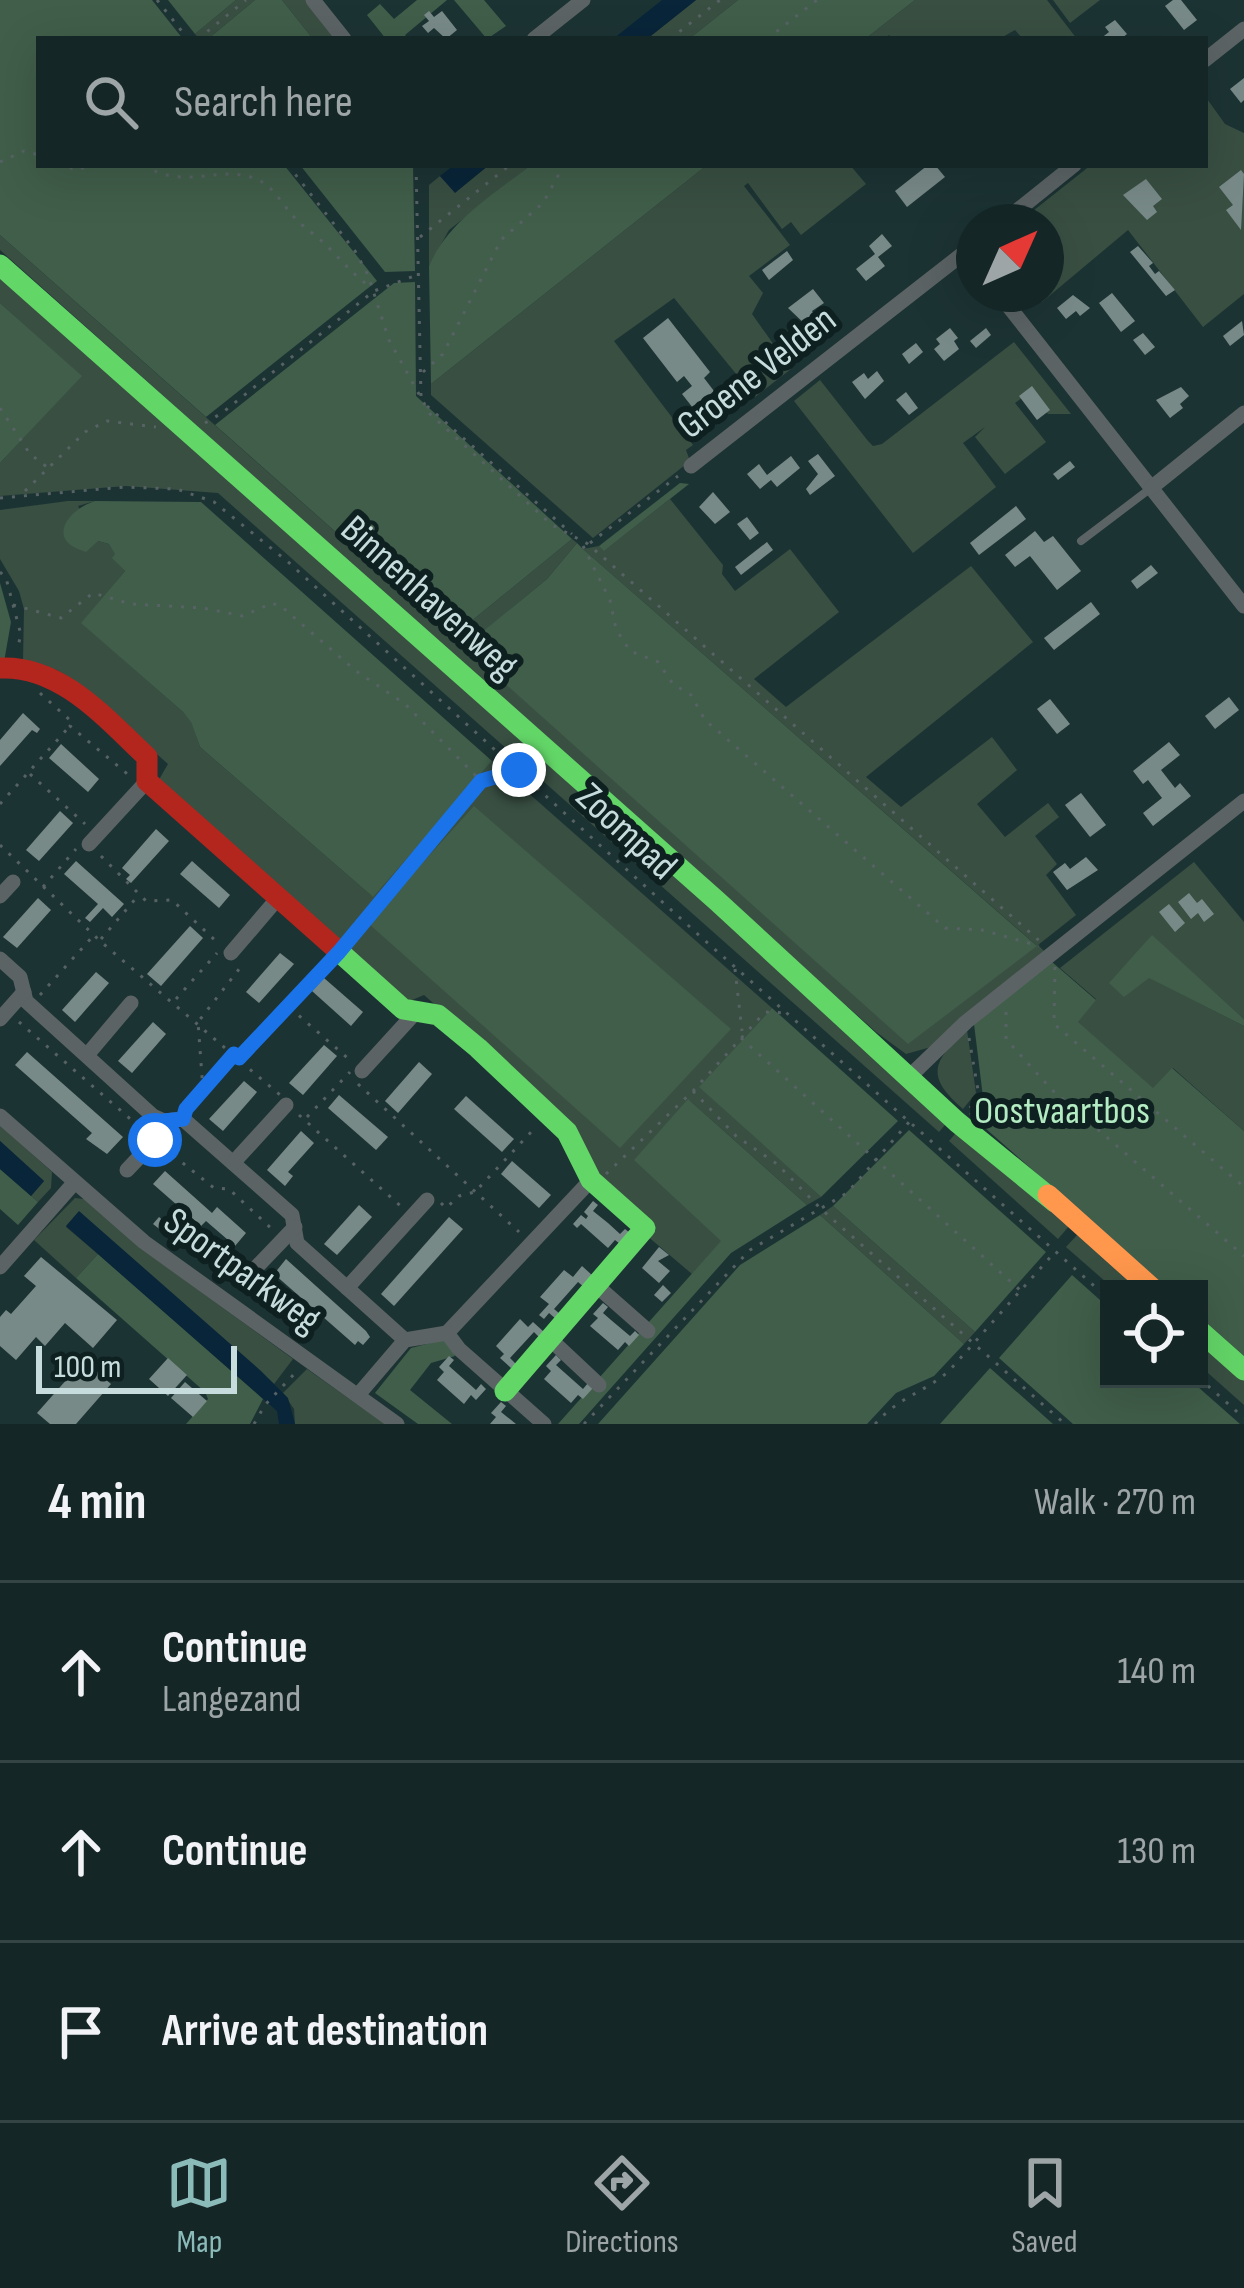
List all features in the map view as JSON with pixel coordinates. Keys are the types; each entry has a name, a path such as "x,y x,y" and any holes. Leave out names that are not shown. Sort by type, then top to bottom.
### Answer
{"street":[{"path":"313,0 342,36"},
{"path":"538,36 583,0"},
{"path":"1208,58 1244,29"},
{"path":"1025,204 1070,168"},
{"name":"Groene Velden","path":"692,466 956,264"},
{"name":"Binnenhavenweg","path":"0,266 1143,1280"},
{"path":"1013,312 1244,606"},
{"path":"1150,488 1244,413"},
{"path":"6,667 62,682 147,757 145,784 93,840"},
{"path":"145,784 403,1009 438,1016 567,1132 593,1182 645,1228 505,1391"},
{"path":"912,1074 966,1022 1244,801"},
{"path":"0,896 13,883"},
{"path":"231,953 278,898"},
{"path":"0,959 20,977 28,999 153,1116 164,1121 183,1119 292,1215 297,1243 405,1340"},
{"path":"0,1019 28,999"},
{"path":"88,1054 130,1003"},
{"path":"355,1073 415,1013"},
{"path":"233,1163 286,1105"},
{"name":"Sportparkweg","path":"0,1116 144,1242 397,1424"},
{"path":"128,1170 165,1130 164,1121"},
{"path":"358,1395 405,1340 447,1333 593,1182"},
{"path":"0,1267 74,1183"},
{"path":"347,1288 427,1200"},
{"path":"249,1275 295,1227"},
{"path":"598,1287 648,1330"},
{"path":"447,1333 544,1424"},
{"path":"1208,1338 1244,1370"},
{"path":"550,1339 599,1384"}],"lane":[{"path":"1081,541 1150,488"}],"path":[{"path":"157,0 186,36"},
{"path":"202,36 246,0"},
{"path":"674,36 720,0"},
{"path":"771,36 817,0"},
{"path":"0,162 24,151 36,154"},
{"path":"154,168 193,180 235,174 256,178 271,187 344,268 373,289"},
{"path":"290,168 356,251 389,340 421,401 585,543 1047,947 982,930 945,928 747,758 705,720 691,695 673,684 658,662 630,651 616,629 610,601 585,543"},
{"path":"416,168 421,401"},
{"path":"418,238 506,168"},
{"path":"421,374 443,355 501,239 543,203 562,168"},
{"path":"23,494 85,432 107,421 188,432 222,413 373,289 418,274"},
{"path":"0,408 30,454 49,468"},
{"name":"Groene Velden","path":"585,543 692,466"},
{"name":"Zoompad","path":"0,498 124,487 177,489 214,502 287,561 1100,1291"},
{"path":"0,572 6,578 21,635 6,667"},
{"path":"13,605 61,618 93,592 131,604 203,608 243,616 272,603 405,704 481,781"},
{"path":"0,804 73,723 39,693"},
{"path":"70,726 145,784"},
{"path":"183,1119 203,1090 339,952 481,781 519,770"},
{"path":"28,773 146,901 172,900 222,948 174,1001"},
{"path":"42,888 83,841 93,840"},
{"path":"0,845 100,941 277,1091 286,1105 412,1216"},
{"path":"100,941 140,894"},
{"path":"28,999 94,934"},
{"path":"203,1090 197,1022 243,964 231,953"},
{"path":"1053,953 1058,982 1054,1024 1244,1187"},
{"path":"735,967 742,1036 1021,1291"},
{"path":"1011,986 1004,1021 1006,1039 1015,1051 1051,1089 1244,1256"},
{"path":"289,1006 531,1244"},
{"path":"593,1182 693,1091 765,1012 788,1013"},
{"path":"937,1146 979,1096 966,1022"},
{"path":"304,1120 355,1073"},
{"path":"693,1091 736,1136 777,1164 1065,1424"},
{"path":"427,1200 430,1192 446,1208 460,1196 475,1192 548,1114"},
{"path":"584,1424 750,1250 847,1192 910,1121"},
{"path":"874,1424 893,1403 934,1384 1055,1252"},
{"path":"254,1424 265,1405 308,1360"},
{"path":"1208,1386 1244,1418"}],"green space":[{"path":"0,0 152,0 181,36 36,36 36,168 286,168 377,281 206,417 0,235"},
{"path":"168,0 236,0 195,34"},
{"path":"236,0 255,0 212,36 195,34"},
{"path":"255,0 282,0 311,36 212,36"},
{"path":"282,0 306,0 335,36 311,36"},
{"path":"417,0 447,0 406,36 384,36 367,15 380,4 394,19"},
{"path":"454,0 484,0 506,26 484,36"},
{"path":"696,0 738,0 693,36 651,36"},
{"path":"738,0 915,0 869,36 693,36"},
{"path":"915,0 1047,0 1075,36 1020,36 1015,30 1004,36 869,36"},
{"path":"1053,0 1100,0 1070,23"},
{"path":"1208,100 1225,124 1244,133 1244,294 1203,327 1128,230 1064,284 1064,204 1042,204 1087,168 1208,168"},
{"path":"302,168 413,168 415,271 385,272"},
{"path":"485,168 527,168 449,230 429,266 429,185 440,176 455,192"},
{"path":"527,168 703,168 431,384 429,266 448,235"},
{"path":"703,168 853,168 866,184 801,235 791,222 782,229 748,183 744,186 790,245 749,276 763,293 752,314 791,369 755,397 674,298 614,341 693,445 686,450 690,461 593,538 431,395 431,384"},
{"path":"0,235 453,636 572,539 577,543 547,579 465,647 908,1043 1036,945 583,549 599,546 605,550 670,499 723,565 722,574 735,591 790,549 839,612 754,679 786,707 971,566 1033,642 866,777 901,807 992,737 1017,770 977,804 1005,837 1048,803 1059,817 1035,836 1057,864 1046,875 1076,915 1038,945 1045,952 931,1047 906,1054 0,250"},
{"path":"0,276 950,1119 939,1132 218,493 126,486 0,496 0,463 81,376 0,303"},
{"path":"415,282 416,396 572,539 453,636 215,425 394,283"},
{"path":"0,303 82,376 0,463"},
{"path":"1014,342 1071,414 1048,414 1030,392 1015,403 1046,442 1005,474 975,437 985,427 963,443 996,487 913,553 794,401 820,380 868,441 873,446 882,444"},
{"path":"680,483 689,484 604,551 599,546"},
{"path":"95,501 78,506 98,541 109,544 116,554 113,558 125,571 82,623 183,712 200,747 372,896 492,761 772,1008 700,1087 821,1197 807,1205 689,1100 722,1241 692,1274 646,1235 589,1172 567,1120 424,995 405,1003 157,783 168,764 74,680 57,670 23,662 24,609 0,559 0,510"},
{"path":"95,501 201,502 492,761 373,897 200,747 183,712 81,623 125,571 112,558 115,554 109,544 98,541 86,552 66,541 63,533 69,518"},
{"path":"577,543 1037,946 908,1044 464,647 547,579"},
{"path":"0,583 11,622 0,665"},
{"path":"474,806 731,1029 620,1148 368,923"},
{"path":"1194,862 1244,922 1244,1019 1152,936 1148,977 1244,1026 1244,1131 1173,1068 1153,1089 1077,1022 1096,999 1060,968"},
{"path":"1152,935 1244,1019 1244,1026 1149,978 1124,997 1109,983"},
{"name":"Oostvaartbos","path":"1052,962 1096,1000 1078,1022 1153,1088 1172,1068 1244,1131 1244,1356 1208,1324 1208,1280 1158,1280 969,1114 983,1097 974,1024"},
{"path":"772,1008 898,1121 821,1197 699,1087"},
{"path":"967,1030 976,1093 963,1109 943,1088 938,1070 946,1051"},
{"path":"688,1099 807,1205 731,1253 579,1424 558,1424 721,1241 634,1160"},
{"path":"0,1125 52,1172 51,1188 38,1202 31,1196 44,1181 0,1141"},
{"path":"960,1128 1070,1225 1058,1239 949,1141"},
{"path":"909,1130 1046,1252 975,1332 833,1206"},
{"path":"0,1169 38,1202 18,1225 0,1209"},
{"path":"75,1198 84,1199 153,1257 293,1359 274,1384 79,1212 66,1227 98,1254 76,1278 34,1240"},
{"path":"833,1206 975,1332 964,1344 820,1215"},
{"path":"820,1215 964,1344 934,1376 896,1393 867,1424 598,1424 740,1265"},
{"path":"1079,1233 1132,1280 1104,1280 1066,1247"},
{"path":"98,1254 263,1399 250,1424 186,1424 208,1399 205,1392 76,1278"},
{"path":"1072,1275 1100,1300 1100,1388 1199,1388 1240,1424 1073,1424 999,1358"},
{"path":"446,1339 455,1356 431,1363 410,1390 452,1424 418,1424 375,1393 411,1348"},
{"path":"1208,1348 1244,1379 1244,1405 1208,1373"},
{"path":"990,1368 1053,1424 940,1424"},
{"path":"307,1369 385,1424 295,1424 294,1409 283,1393"}],"water":[{"path":"662,0 696,0 651,36 617,36"},
{"path":"450,168 485,168 455,193 440,176"},
{"path":"0,1141 44,1181 31,1196 0,1169"},
{"path":"79,1211 261,1371 288,1398 295,1424 279,1424 277,1411 66,1226"}],"building":[{"path":"1181,0 1197,20 1184,30 1165,6"},
{"path":"429,11 434,17 442,11 457,30 450,36 434,28 428,33 422,26 429,21 424,15"},
{"path":"1115,20 1127,34 1104,36 1109,32 1105,27"},
{"path":"1244,78 1244,100 1241,103 1230,89"},
{"path":"924,168 938,168 945,177 907,207 895,191"},
{"path":"1241,170 1241,230 1226,210 1233,205 1219,187"},
{"path":"1146,179 1162,199 1147,220 1123,195"},
{"path":"882,234 892,246 878,257 885,266 866,281 856,269 875,254 869,246"},
{"path":"1138,246 1153,263 1149,266 1155,274 1159,271 1175,290 1166,296 1130,252"},
{"path":"787,251 793,260 769,280 762,270"},
{"path":"813,289 824,303 812,311 817,319 808,327 788,308"},
{"path":"1112,293 1135,321 1121,332 1099,303"},
{"path":"1073,295 1090,308 1066,319 1060,312"},
{"path":"668,318 710,372 704,378 714,391 693,408 682,394 692,386 684,376 677,382 643,338"},
{"path":"1242,321 1244,335 1230,346 1223,336"},
{"path":"950,328 959,349 944,361 934,349 940,344 936,339"},
{"path":"986,328 991,335 976,348 970,341"},
{"path":"1143,333 1155,347 1145,355 1133,340"},
{"path":"916,343 923,352 909,364 902,354"},
{"path":"877,371 884,381 865,399 852,382 864,373 868,379"},
{"path":"1032,386 1050,410 1037,420 1019,396"},
{"path":"1181,387 1189,396 1170,418 1156,400"},
{"path":"906,392 918,408 909,415 896,400"},
{"path":"818,454 835,476 810,495 806,489 818,474 808,461"},
{"path":"791,456 800,468 777,487 771,480 760,489 747,474 759,464 767,475"},
{"path":"1070,461 1075,467 1058,480 1053,474"},
{"path":"713,492 730,512 715,524 699,507"},
{"path":"1016,506 1026,519 979,555 970,543"},
{"path":"747,517 759,533 750,540 737,524"},
{"path":"1035,531 1044,542 1053,536 1081,571 1057,590 1030,556 1015,567 1005,555"},
{"path":"767,542 773,550 741,575 735,567"},
{"path":"1151,565 1158,573 1137,589 1131,581"},
{"path":"1091,602 1100,614 1054,650 1044,638"},
{"path":"1229,697 1239,710 1215,729 1205,716"},
{"path":"1050,699 1070,724 1057,734 1037,709"},
{"path":"23,713 40,729 32,730 0,766 0,740"},
{"path":"1169,742 1180,755 1161,770 1175,788 1180,783 1191,796 1153,826 1143,813 1162,798 1148,780 1143,784 1133,771"},
{"path":"61,744 99,779 88,792 49,758"},
{"path":"1081,793 1106,825 1090,837 1065,805"},
{"path":"60,811 73,823 39,861 26,850"},
{"path":"156,829 169,841 131,883 122,868"},
{"path":"1086,857 1098,870 1067,890 1053,872 1065,863 1070,869"},
{"path":"76,861 124,904 112,917 103,908 90,922 85,918 98,904 64,874"},
{"path":"192,861 230,895 219,908 180,874"},
{"path":"1189,893 1197,903 1202,899 1214,914 1204,922 1198,913 1191,919 1178,902"},
{"path":"38,898 51,910 17,948 3,937"},
{"path":"1169,904 1185,923 1175,932 1159,912"},
{"path":"190,926 203,938 161,986 147,974"},
{"path":"280,953 294,964 259,1003 246,992"},
{"path":"96,972 109,983 75,1022 62,1010"},
{"path":"324,978 363,1012 351,1026 312,991"},
{"path":"153,1022 166,1034 132,1073 118,1061"},
{"path":"324,1045 337,1056 303,1095 289,1083"},
{"path":"27,1052 123,1137 107,1154 86,1139 92,1133 15,1065"},
{"path":"419,1062 432,1074 398,1113 385,1101"},
{"path":"244,1081 257,1092 223,1131 209,1119"},
{"path":"339,1095 388,1137 376,1150 328,1108"},
{"path":"466,1096 514,1139 502,1152 454,1109"},
{"path":"301,1131 314,1143 288,1172 293,1176 285,1186 267,1170"},
{"path":"512,1161 551,1195 539,1208 501,1174"},
{"path":"165,1171 212,1213 217,1207 246,1233 235,1246 206,1221 201,1226 153,1184"},
{"path":"593,1201 598,1205 593,1211 620,1234 625,1229 630,1233 620,1244 615,1240 608,1248 581,1224 577,1228 573,1224 581,1215 586,1219 584,1212"},
{"path":"359,1205 372,1217 337,1255 324,1244"},
{"path":"159,1217 178,1233 176,1242 153,1224"},
{"path":"449,1217 463,1229 394,1306 381,1294"},
{"path":"659,1247 669,1255 658,1261 670,1271 659,1283 642,1268"},
{"path":"41,1257 117,1320 93,1348 65,1323 45,1346 36,1337 16,1360 0,1346 0,1317 6,1310 11,1314 36,1286 24,1276"},
{"path":"286,1259 366,1331 370,1337 363,1345 358,1341 355,1345 274,1274"},
{"path":"582,1266 593,1276 584,1287 578,1282 554,1309 560,1314 556,1319 549,1313 544,1319 539,1315 549,1304 540,1297 564,1270 573,1277"},
{"path":"663,1285 671,1293 662,1302 654,1295"},
{"path":"603,1303 608,1307 603,1313 630,1336 635,1331 639,1335 629,1346 625,1342 618,1350 590,1326"},
{"path":"520,1319 544,1332 539,1337 534,1332 510,1358 516,1364 511,1368 496,1346"},
{"path":"556,1355 561,1360 556,1365 583,1389 588,1383 593,1388 583,1399 578,1395 571,1403 544,1379 551,1371 546,1366"},
{"path":"449,1356 454,1360 449,1366 476,1390 481,1384 486,1389 476,1400 471,1395 464,1404 437,1380 444,1372 439,1367"},
{"path":"168,1358 187,1375 168,1396 149,1379"},
{"path":"84,1360 111,1384 76,1424 50,1424 37,1413"},
{"path":"185,1382 207,1401 193,1417 171,1398"},
{"path":"501,1402 506,1406 501,1412 516,1424 490,1424 496,1417 491,1413"}],"traffic: fast":[{"path":"0,265 717,901 957,1122 1055,1202"},
{"path":"335,948 403,1009 438,1015 478,1048 567,1132 591,1180 645,1228 505,1391"},
{"path":"1208,1338 1244,1370"}],"traffic: slow":[{"path":"1048,1195 1143,1280"}],"traffic: jam":[{"path":"0,668 43,675 99,711 147,757 147,781 335,948"}],"route":[{"path":"155,1140 165,1130 164,1121 183,1119 186,1109 234,1054 239,1058 339,952 481,781 519,770"}]}
